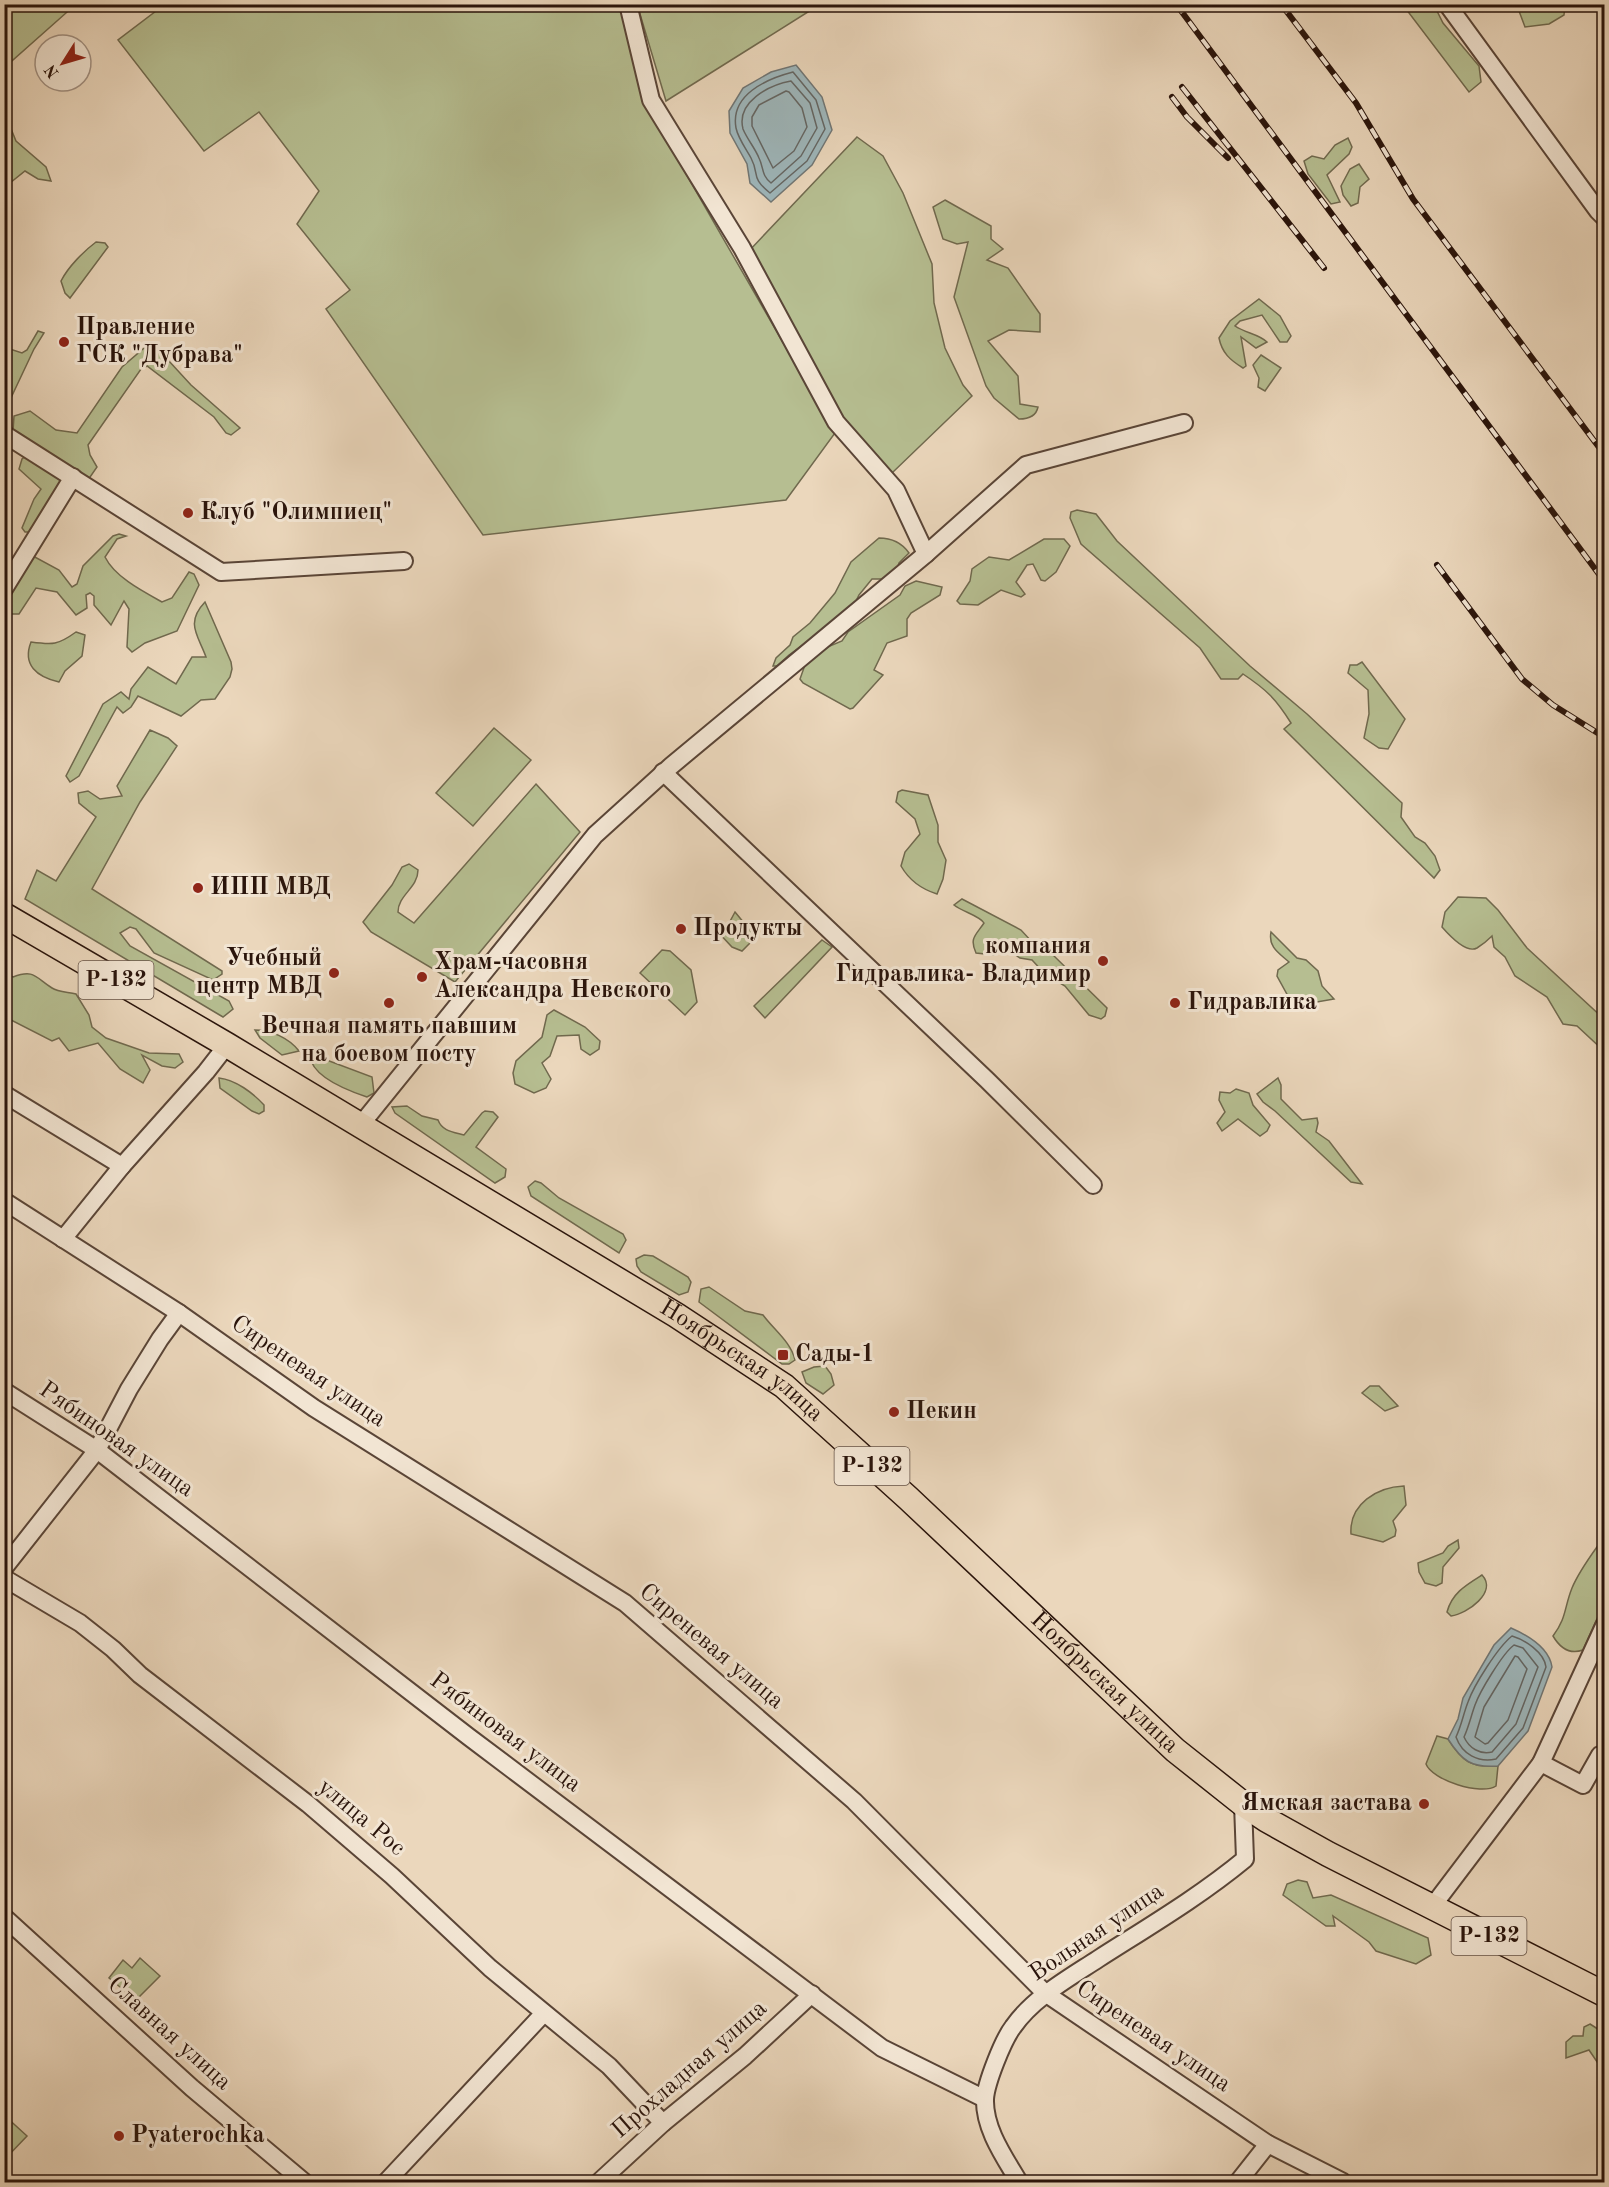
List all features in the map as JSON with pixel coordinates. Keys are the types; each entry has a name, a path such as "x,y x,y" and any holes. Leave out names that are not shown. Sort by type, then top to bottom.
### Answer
{"highway":[{"name":"Ноябрьская улица","path":"4,915 227,1045 676,1315 784,1386 908,1498 1175,1750 1243,1804 1304,1841 1605,1994"}],"street":[{"path":"628,4 651,100 742,249 836,422 896,490 926,554"},
{"path":"1447,4 1605,217"},
{"path":"359,1126 595,835 663,772 926,554 1026,465 1184,423"},
{"path":"4,434 221,572 404,561"},
{"path":"4,589 73,477"},
{"path":"663,772 987,1080 1093,1185"},
{"path":"63,1239 122,1166 206,1072 227,1045"},
{"path":"4,1094 122,1166"},
{"name":"Сиреневая улица","path":"4,1201 179,1313 314,1408 625,1603 854,1802 1045,1993 1268,2144 1343,2182"},
{"path":"4,1568 97,1450 129,1389 179,1313"},
{"name":"Рябиновая улица","path":"4,1391 97,1450 469,1737 882,2048 985,2099"},
{"name":"улица Рос","path":"4,1578 80,1623 113,1649 140,1675 308,1804 392,1876 490,1968 609,2066 663,2123"},
{"path":"1432,1907 1541,1763 1605,1626"},
{"path":"1541,1763 1582,1785 1600,1755 1605,1754"},
{"name":"Вольная улица","path":"1019,2182 989,2124 985,2099 995,2064 1013,2027 1045,1993 1215,1883 1245,1859 1243,1804"},
{"name":"Славная улица","path":"4,1917 192,2088 304,2182"},
{"name":"Прохладная улица","path":"599,2182 663,2123 745,2056 812,1994"},
{"path":"386,2182 544,2013"},
{"path":"1238,2182 1268,2144"}],"green space":[{"path":"5,4 75,4 43,33 33,33 33,42 5,67"},
{"path":"637,4 819,4 819,5 666,101"},
{"path":"164,5 622,5 647,106 835,433 786,500 483,535 326,309 350,290 297,224 319,191 259,112 204,151 118,40"},
{"path":"1403,5 1434,5 1443,23 1479,66 1481,82 1469,92"},
{"path":"1512,5 1565,5 1564,15 1549,24 1525,27 1519,11"},
{"path":"5,119 16,141 46,167 51,181 38,179 25,171 5,187 5,172 8,163 5,158"},
{"path":"857,137 883,156 903,193 932,264 934,303 945,348 963,385 972,396 892,473 836,413 747,253"},
{"path":"1348,138 1352,147 1349,154 1327,175 1340,202 1331,204 1308,174 1304,161 1312,156 1324,159 1335,145"},
{"path":"1359,164 1369,179 1360,187 1358,203 1351,206 1343,195 1341,186 1350,169"},
{"path":"945,200 991,226 991,239 1003,249 987,260 1008,268 1040,314 1040,332 1009,330 988,341 1018,376 1020,404 1038,407 1035,413 1028,418 1019,419 994,398 986,386 954,297 968,242 957,244 943,239 933,207"},
{"path":"96,242 105,243 108,247 70,298 65,293 61,281 68,270"},
{"path":"1259,299 1280,316 1291,336 1287,342 1280,342 1262,315 1240,321 1235,326 1267,342 1256,348 1241,337 1246,366 1243,368 1227,356 1219,338 1230,321"},
{"path":"38,331 44,333 9,402 5,405 5,351 10,349 22,353 27,350"},
{"path":"150,343 191,385 240,428 231,435 226,433 214,417 147,366 141,369 88,445 90,455 97,467 88,480 13,431 14,416 30,411 56,430 77,433 122,367"},
{"path":"1261,355 1281,368 1265,391 1258,387 1259,378 1253,365"},
{"path":"27,455 64,478 29,532 25,532 22,528 34,499 41,489 19,469 22,459"},
{"path":"1077,510 1096,514 1117,541 1250,666 1307,714 1402,803 1401,817 1415,837 1425,843 1435,856 1440,870 1434,878 1284,729 1291,723 1281,707 1259,685 1243,674 1238,679 1221,679 1200,648 1081,544 1070,518 1071,512"},
{"path":"119,534 126,536 117,539 105,557 115,571 130,583 162,602 172,598 189,572 194,574 199,585 177,631 145,643 132,652 127,647 129,609 124,601 111,625 94,605 94,596 90,593 86,595 87,608 76,615 57,592 36,588 19,614 5,614 4,594 33,556 59,570 72,587 77,584 83,566 113,536"},
{"path":"879,538 896,542 909,553 899,563 896,572 886,579 872,579 859,595 852,609 777,666 773,666 776,658 790,645 793,637 810,623 835,593 851,562"},
{"path":"1044,539 1064,539 1070,546 1056,572 1045,581 1041,580 1033,564 1027,565 1016,582 1025,594 1021,597 1001,590 978,605 960,604 957,601 970,581 972,569 989,557 1009,560"},
{"path":"916,581 942,587 940,595 911,613 907,619 907,636 887,643 874,670 883,675 853,708 850,709 803,683 800,679 806,662 818,651 842,641 848,632 900,595 905,586"},
{"path":"205,602 232,669 230,677 215,699 201,700 181,716 138,696 131,707 123,713 117,707 79,776 70,782 66,776 103,704 121,692 129,699 131,689 148,667 176,684 192,657 206,657 194,623 199,609"},
{"path":"76,632 85,635 82,656 65,671 59,682 44,677 33,669 28,657 31,642 55,643"},
{"path":"1362,662 1405,719 1388,749 1379,748 1364,738 1369,714 1368,690 1348,673 1350,665"},
{"path":"494,728 531,760 473,826 436,793"},
{"path":"150,730 168,738 177,746 140,802 92,889 222,971 222,974 213,980 154,953 136,929 130,927 120,933 130,946 229,1001 233,1009 223,1017 25,899 37,870 56,881 96,817 79,803 78,793 88,791 100,799 122,796 117,786"},
{"path":"536,784 580,832 455,982 371,932 363,922 392,885 402,867 409,864 418,870 415,882 401,901 398,912 414,923"},
{"path":"902,790 928,795 938,825 938,842 946,860 943,879 937,894 916,883 901,866 905,852 920,834 915,819 896,802 898,792"},
{"path":"1458,897 1486,898 1527,948 1604,1019 1604,1051 1577,1026 1563,1024 1547,997 1515,976 1505,957 1494,947 1492,936 1473,949 1458,943 1442,927 1445,912"},
{"path":"962,899 1021,930 1033,943 1050,952 1107,1008 1105,1016 1101,1019 1089,1015 1065,986 1045,974 1032,960 1020,958 1005,948 994,955 976,953 973,940 984,923 954,905"},
{"path":"735,912 754,935 753,940 742,951 732,947 717,931 728,925"},
{"path":"1271,932 1297,958 1306,960 1318,971 1322,986 1334,999 1311,1003 1305,998 1294,1001 1288,996 1277,976 1278,970 1289,962 1273,946"},
{"path":"822,940 832,947 765,1018 754,1006"},
{"path":"662,950 670,951 691,970 697,1002 685,1015 640,973"},
{"path":"4,971 13,977 30,974 54,989 76,994 89,1015 92,1027 106,1038 149,1053 179,1054 183,1062 175,1068 162,1066 142,1055 150,1070 143,1083 120,1069 98,1043 69,1051 59,1038 52,1041 11,1020 8,999 5,997"},
{"path":"554,1010 585,1027 600,1041 599,1049 590,1055 581,1049 579,1035 557,1036 550,1056 542,1063 551,1079 546,1088 534,1093 515,1084 513,1073 516,1061 542,1037 547,1015"},
{"path":"255,1030 267,1031 279,1036 299,1051 282,1055 260,1038"},
{"path":"310,1056 316,1056 372,1077 374,1093 367,1097 332,1082 317,1070"},
{"path":"219,1078 232,1081 249,1092 264,1105 264,1111 259,1114 252,1111 220,1088"},
{"path":"1278,1078 1281,1085 1281,1099 1302,1120 1317,1118 1316,1132 1329,1141 1362,1184 1351,1182 1263,1102 1257,1094"},
{"path":"1236,1089 1249,1093 1253,1105 1270,1125 1267,1131 1260,1136 1238,1119 1222,1131 1217,1123 1225,1112 1219,1100 1220,1092 1230,1093"},
{"path":"407,1106 422,1116 438,1120 442,1127 464,1135 482,1113 493,1112 498,1117 476,1147 506,1169 505,1177 495,1183 395,1113 392,1107"},
{"path":"535,1181 541,1183 559,1198 623,1234 626,1240 619,1253 531,1196 528,1187"},
{"path":"644,1255 653,1256 688,1277 691,1282 688,1292 679,1295 641,1272 636,1259"},
{"path":"709,1287 745,1311 763,1315 786,1342 795,1360 789,1364 782,1364 699,1302 701,1289"},
{"path":"825,1366 831,1374 834,1385 823,1394 806,1383 802,1372 814,1367"},
{"path":"1370,1386 1379,1386 1398,1406 1385,1411 1362,1393"},
{"path":"1404,1486 1406,1505 1393,1521 1395,1536 1383,1542 1351,1534 1355,1514 1367,1499 1384,1490"},
{"path":"1604,1537 1604,1603 1583,1650 1569,1651 1562,1647 1553,1636 1563,1618 1575,1581"},
{"path":"1458,1540 1459,1548 1443,1567 1442,1583 1436,1586 1425,1583 1419,1572 1418,1563 1443,1553 1448,1546"},
{"path":"1482,1575 1486,1582 1483,1595 1472,1607 1451,1616 1447,1612 1452,1600 1465,1586"},
{"path":"1437,1736 1448,1739 1468,1762 1481,1766 1498,1766 1496,1786 1489,1789 1469,1788 1437,1776 1426,1764"},
{"path":"1298,1880 1307,1882 1313,1898 1331,1895 1428,1938 1431,1955 1416,1964 1376,1951 1369,1942 1333,1916 1335,1926 1326,1926 1283,1895 1287,1884"},
{"path":"140,1958 160,1976 136,2000 109,1978 123,1960 132,1968"},
{"path":"1590,2024 1604,2033 1604,2072 1589,2050 1566,2058 1566,2042 1573,2036 1583,2036 1584,2027"},
{"path":"4,2115 27,2136 5,2159 4,2159"}],"water":[{"path":"796,65 822,97 832,130 812,165 771,202 750,183 747,164 730,133 729,111 743,88 771,72"},
{"path":"1511,1628 1530,1638 1542,1648 1547,1653 1552,1667 1528,1731 1498,1766 1481,1766 1463,1758 1448,1739 1458,1719 1463,1698 1494,1645"}],"railway":[{"path":"1176,4 1604,581"},
{"path":"1281,4 1356,103 1413,199 1604,454"},
{"path":"1182,87 1324,268"},
{"path":"1172,97 1187,117 1228,158"},
{"path":"1437,565 1522,679 1553,705 1604,737"},
{"path":"1601,634 1604,639"}],"place":[{"name":"Правление ГСК \"Дубрава\"","path":"64,342"},
{"name":"Клуб \"Олимпиец\"","path":"188,513"},
{"name":"ИПП МВД","path":"198,888"},
{"name":"Продукты","path":"681,929"},
{"name":"компания Гидравлика- Владимир","path":"1103,961"},
{"name":"Учебный центр МВД","path":"334,973"},
{"name":"Храм-часовня Александра Невского","path":"422,977"},
{"name":"Вечная память павшим на боевом посту","path":"389,1003"},
{"name":"Гидравлика","path":"1175,1003"},
{"name":"Сады-1","path":"783,1355"},
{"name":"Пекин","path":"894,1412"},
{"name":"Ямская застава","path":"1424,1804"},
{"name":"Pyaterochka","path":"119,2136"}]}
